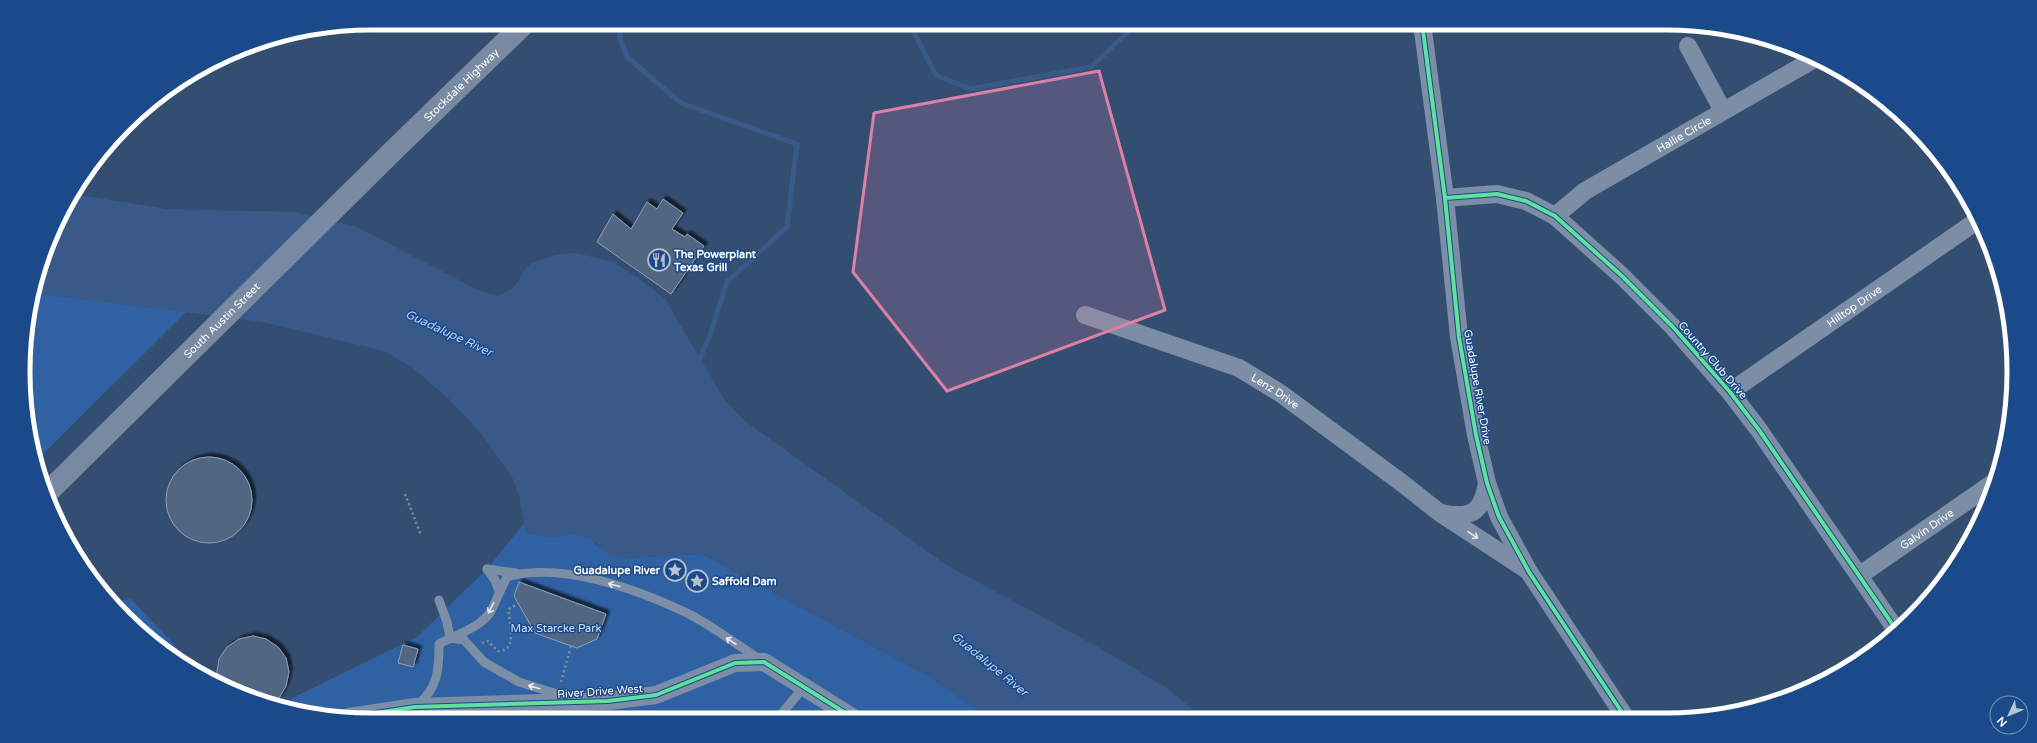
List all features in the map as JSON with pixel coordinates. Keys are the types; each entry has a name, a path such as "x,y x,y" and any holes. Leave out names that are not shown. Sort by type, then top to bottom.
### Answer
{"main road":[{"name":"Stockdale Highway","path":"397,147 518,30"},
{"name":"South Austin Street","path":"51,489 397,147"}],"street":[{"name":"Guadalupe River Drive","path":"1423,30 1445,198 1460,337 1476,435 1487,483 1499,517 1529,572 1622,713"},
{"path":"1688,46 1723,111"},
{"name":"Hallie Circle","path":"1555,216 1585,191 1809,62"},
{"name":"Country Club Drive","path":"1445,198 1497,194 1526,201 1555,216 1622,276 1673,327 1730,392 1759,430 1893,626"},
{"name":"Hilltop Drive","path":"1730,392 1973,223"},
{"name":"Lenz Drive","path":"1085,315 1238,368 1280,393 1440,513 1529,572"},
{"name":"Lenz Drive","path":"1440,513 1458,517 1472,513 1484,500 1487,483"},
{"name":"Galvin Drive","path":"1860,575 1987,487"},
{"path":"764,662 845,713"},
{"name":"River Drive West","path":"375,713 415,707 585,702 656,695 735,663 764,662"}],"lane":[{"path":"499,591 495,580 487,569 519,574"},
{"path":"415,707 427,698 437,679 439,644 478,624 491,612 499,591 508,577 519,574 545,572 572,574 634,591 690,615 764,662"},
{"path":"439,600 447,622 450,638"},
{"path":"450,638 464,640 484,662 518,682 585,702"},
{"path":"782,713 804,687"}],"path":[{"path":"405,494 421,535"},
{"path":"473,651 485,641 488,641 498,651 507,649 512,640 508,618 509,608 518,604"},
{"path":"558,694 571,646"}],"highlighted area":[{"path":"1099,71 1165,310 947,391 853,272 874,113"}],"green space":[{"path":"40,294 186,312 41,456 33,416 30,372 33,327"},
{"name":"Max Starcke Park","path":"524,523 527,534 553,537 569,534 580,535 591,539 597,546 628,558 703,554 928,676 982,713 372,713 327,710 292,703 290,699 417,637 487,569"},
{"path":"131,599 187,658 146,628 119,601"}],"water":[{"path":"80,195 166,209 293,212 355,226 478,290 497,296 512,289 518,282 524,270 532,263 556,255 576,253 613,262 637,277 665,299 724,399 745,421 948,566 1100,648 1165,687 1198,713 982,713 928,676 703,554 628,558 608,554 591,539 580,535 569,534 553,537 526,534 519,495 512,477 479,431 448,398 414,369 384,351 263,322 40,294 48,262 56,241 65,220"}],"building":[{"name":"The Powerplant Texas Grill","path":"663,199 683,213 672,229 685,237 687,234 704,246 671,294 597,242 613,214 631,229 647,202 657,209"},
{"path":"209,457 225,460 233,464 245,476 249,484 252,500 249,516 245,524 233,536 225,540 209,543 193,540 185,536 173,524 169,516 166,500 169,484 173,476 185,464 193,460"},
{"path":"519,582 606,614 597,639 577,648 535,633 514,596"},
{"path":"253,636 266,639 278,647 286,658 289,672 286,686 277,699 241,687 218,677 219,659 227,647 239,639"},
{"path":"403,645 418,649 413,667 398,663"}],"waterway":[{"path":"621,30 620,39 627,57 681,103 797,144 787,227 727,282 710,335 698,363"},
{"path":"913,30 936,75 970,89 1091,67 1129,30"}],"cycle path":[{"path":"1423,30 1445,198 1459,337 1476,435 1487,483 1499,517 1529,572 1622,713"},
{"path":"1445,198 1497,194 1526,201 1555,216 1622,276 1673,327 1730,392 1759,430 1893,626"},
{"path":"375,713 415,707 608,701 656,695 735,663 764,662 845,713"}],"place":[{"name":"The Powerplant Texas Grill","path":"659,260"},
{"name":"Guadalupe River","path":"675,570"},
{"name":"Saffold Dam","path":"697,581"}]}
